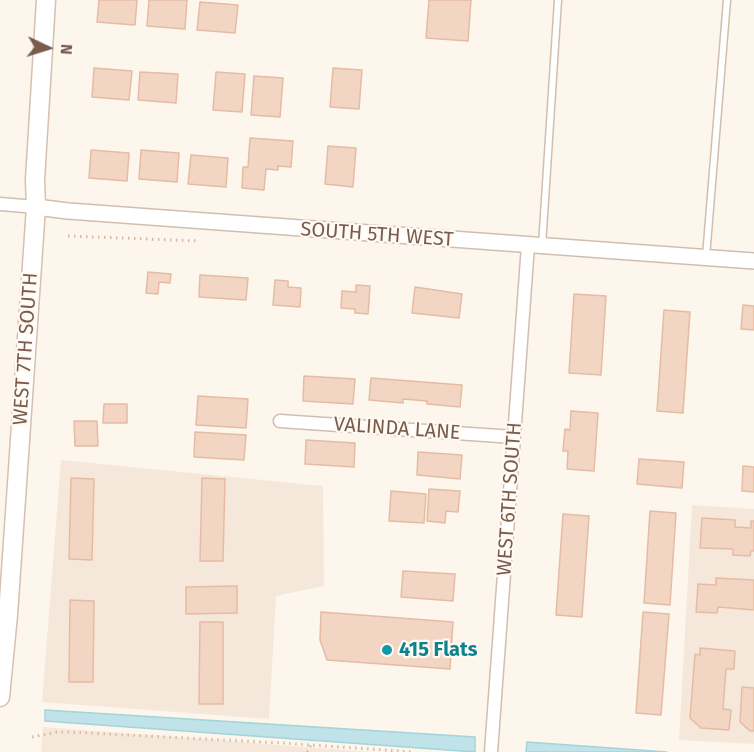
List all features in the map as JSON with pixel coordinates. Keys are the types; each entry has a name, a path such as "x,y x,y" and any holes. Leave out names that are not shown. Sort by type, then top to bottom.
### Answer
{"main road":[{"name":"WEST 7TH SOUTH","path":"0,697 8,615 36,207 34,180 46,0"}],"street":[{"name":"SOUTH 5TH WEST","path":"0,204 68,211 754,261"},
{"name":"WEST 6TH SOUTH","path":"491,752 514,437 535,246"},
{"name":"VALINDA LANE","path":"280,421 514,437"}],"lane":[{"path":"535,246 558,0"},
{"path":"706,258 727,0"}],"path":[{"path":"68,236 199,242"},
{"path":"32,737 70,732 413,752"},
{"path":"306,752 311,745"}],"shaded area":[{"path":"61,460 323,486 324,586 276,596 269,719 42,702"},
{"path":"692,505 754,509 754,744 679,740"},
{"path":"43,727 372,752 41,752"}],"water":[{"path":"45,710 475,737 475,752 45,721"},
{"path":"527,742 667,752 526,752"}],"building":[{"path":"99,0 137,0 135,25 97,22"},
{"path":"149,0 187,0 185,29 147,26"},
{"path":"429,0 471,0 468,41 426,38"},
{"path":"200,2 238,5 235,33 197,30"},
{"path":"94,68 132,71 129,100 92,97"},
{"path":"333,68 362,70 359,109 330,107"},
{"path":"140,72 178,74 176,103 138,100"},
{"path":"216,72 245,74 242,112 213,110"},
{"path":"254,76 283,78 280,117 251,115"},
{"path":"250,138 293,141 291,167 278,166 278,170 266,169 264,190 242,188 243,167 248,167"},
{"path":"328,146 356,148 353,187 325,184"},
{"path":"91,150 129,153 127,181 89,178"},
{"path":"141,150 179,153 177,182 139,179"},
{"path":"191,155 228,158 226,187 188,184"},
{"path":"148,272 171,274 170,283 159,282 158,294 146,293"},
{"path":"200,275 248,278 246,300 199,297"},
{"path":"275,280 288,281 288,287 301,288 300,307 273,305"},
{"path":"356,285 370,286 368,314 355,313 355,309 341,308 342,291 356,292"},
{"path":"415,287 462,294 459,318 412,313"},
{"path":"574,294 606,296 601,375 569,373"},
{"path":"743,305 754,306 754,330 741,329"},
{"path":"664,310 690,312 683,413 657,411"},
{"path":"304,376 355,379 353,404 303,401"},
{"path":"371,378 462,385 460,407 403,399 403,403 369,400"},
{"path":"198,396 248,399 246,428 196,425"},
{"path":"104,404 127,404 127,423 103,423"},
{"path":"571,411 598,413 594,471 567,469 568,451 563,451 565,429 570,430"},
{"path":"74,421 97,421 98,446 75,446"},
{"path":"195,432 246,435 244,460 194,457"},
{"path":"306,440 355,443 354,467 305,464"},
{"path":"418,452 462,455 460,479 417,475"},
{"path":"639,459 684,462 682,488 637,484"},
{"path":"743,466 754,467 754,492 742,491"},
{"path":"71,478 94,479 92,560 69,559"},
{"path":"202,478 225,479 223,561 200,561"},
{"path":"429,489 460,491 458,512 446,511 445,523 427,521"},
{"path":"391,491 426,494 424,523 389,521"},
{"path":"650,511 676,513 670,605 644,603"},
{"path":"563,514 589,516 582,617 556,615"},
{"path":"702,518 735,520 735,527 751,528 751,521 754,521 754,551 751,551 750,556 733,555 733,549 700,548"},
{"path":"403,571 455,574 453,601 401,597"},
{"path":"716,578 754,580 754,610 718,607 717,613 696,612 698,584 716,585"},
{"path":"237,586 237,613 186,614 186,587"},
{"path":"70,600 94,601 93,682 69,682"},
{"name":"415 Flats","path":"321,612 453,622 450,669 327,660 320,640"},
{"path":"643,612 669,614 661,715 636,713"},
{"path":"200,622 223,622 223,704 199,704"},
{"path":"700,648 735,651 734,669 726,669 723,709 731,710 729,730 701,728 690,718 695,654 700,655"},
{"path":"742,687 754,688 754,731 750,731 740,722"}],"place":[{"name":"415 Flats","path":"387,650"}]}
